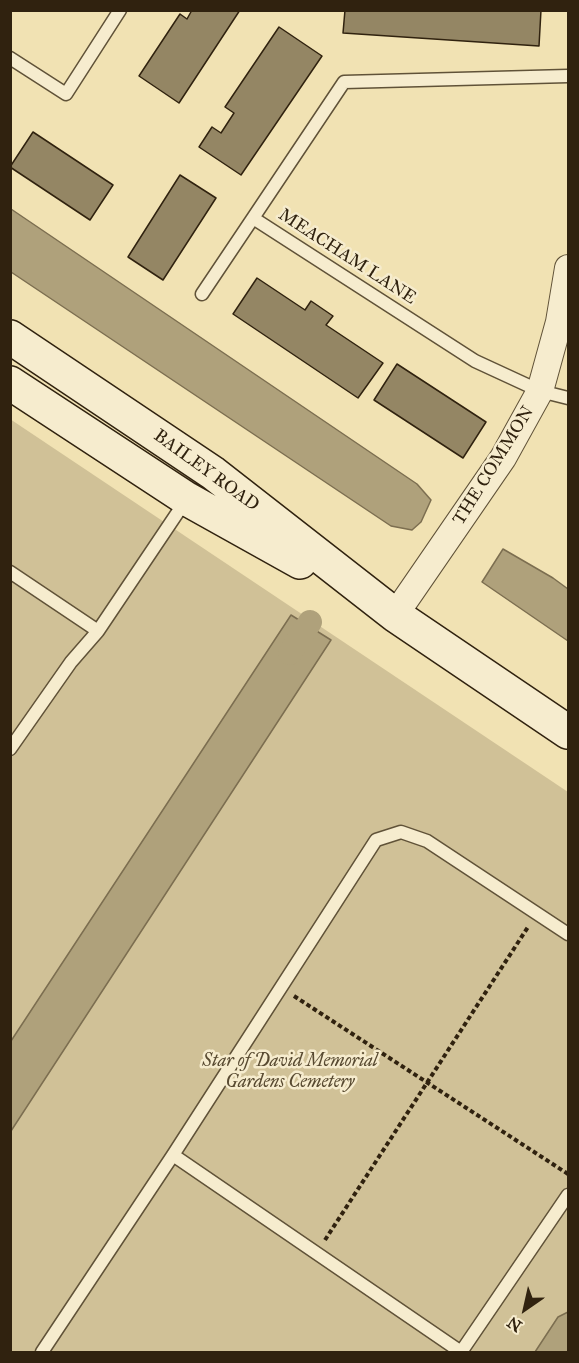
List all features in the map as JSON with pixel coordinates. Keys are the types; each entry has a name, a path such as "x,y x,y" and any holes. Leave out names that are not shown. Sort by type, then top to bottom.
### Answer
{"street":[{"name":"THE COMMON","path":"395,615 503,458 540,391 559,322 568,268"},
{"name":"BAILEY ROAD","path":"10,338 213,473 395,615 568,732"},
{"name":"BAILEY ROAD","path":"10,383 187,499 395,615"}],"lane":[{"path":"10,58 66,94 120,10"},
{"name":"MEACHAM LANE","path":"568,76 344,82 253,218 475,361 540,391 568,398"},
{"path":"202,294 253,218"},
{"path":"10,749 71,662 98,631 187,499"},
{"path":"10,572 98,631"},
{"path":"42,1353 376,840 401,832 427,841 568,934"},
{"path":"173,1155 461,1352 568,1195"}],"path":[{"path":"317,1254 537,914"},
{"path":"281,987 568,1174"}],"green space":[{"name":"Star of David Memorial Gardens Cemetery","path":"10,419 568,792 568,1352 11,1352"}],"shaded area":[{"path":"11,209 417,484 431,500 421,522 412,530 391,526 11,272"},
{"path":"503,549 568,589 568,641 482,582"},
{"path":"291,615 331,640 11,1131 11,1041"},
{"path":"568,1312 568,1352 535,1352 558,1317"}],"building":[{"path":"192,10 240,10 179,103 139,76 180,14 187,19"},
{"path":"345,10 541,10 539,46 343,33"},
{"path":"279,27 322,56 241,175 199,147 212,127 221,133 234,113 225,107"},
{"path":"33,132 113,185 90,220 10,167"},
{"path":"180,175 216,198 163,280 128,257"},
{"path":"257,278 305,310 311,301 333,316 326,325 383,363 358,398 233,314"},
{"path":"397,364 486,422 463,458 374,400"}],"waterway":[{"path":"290,653 310,622"}]}
